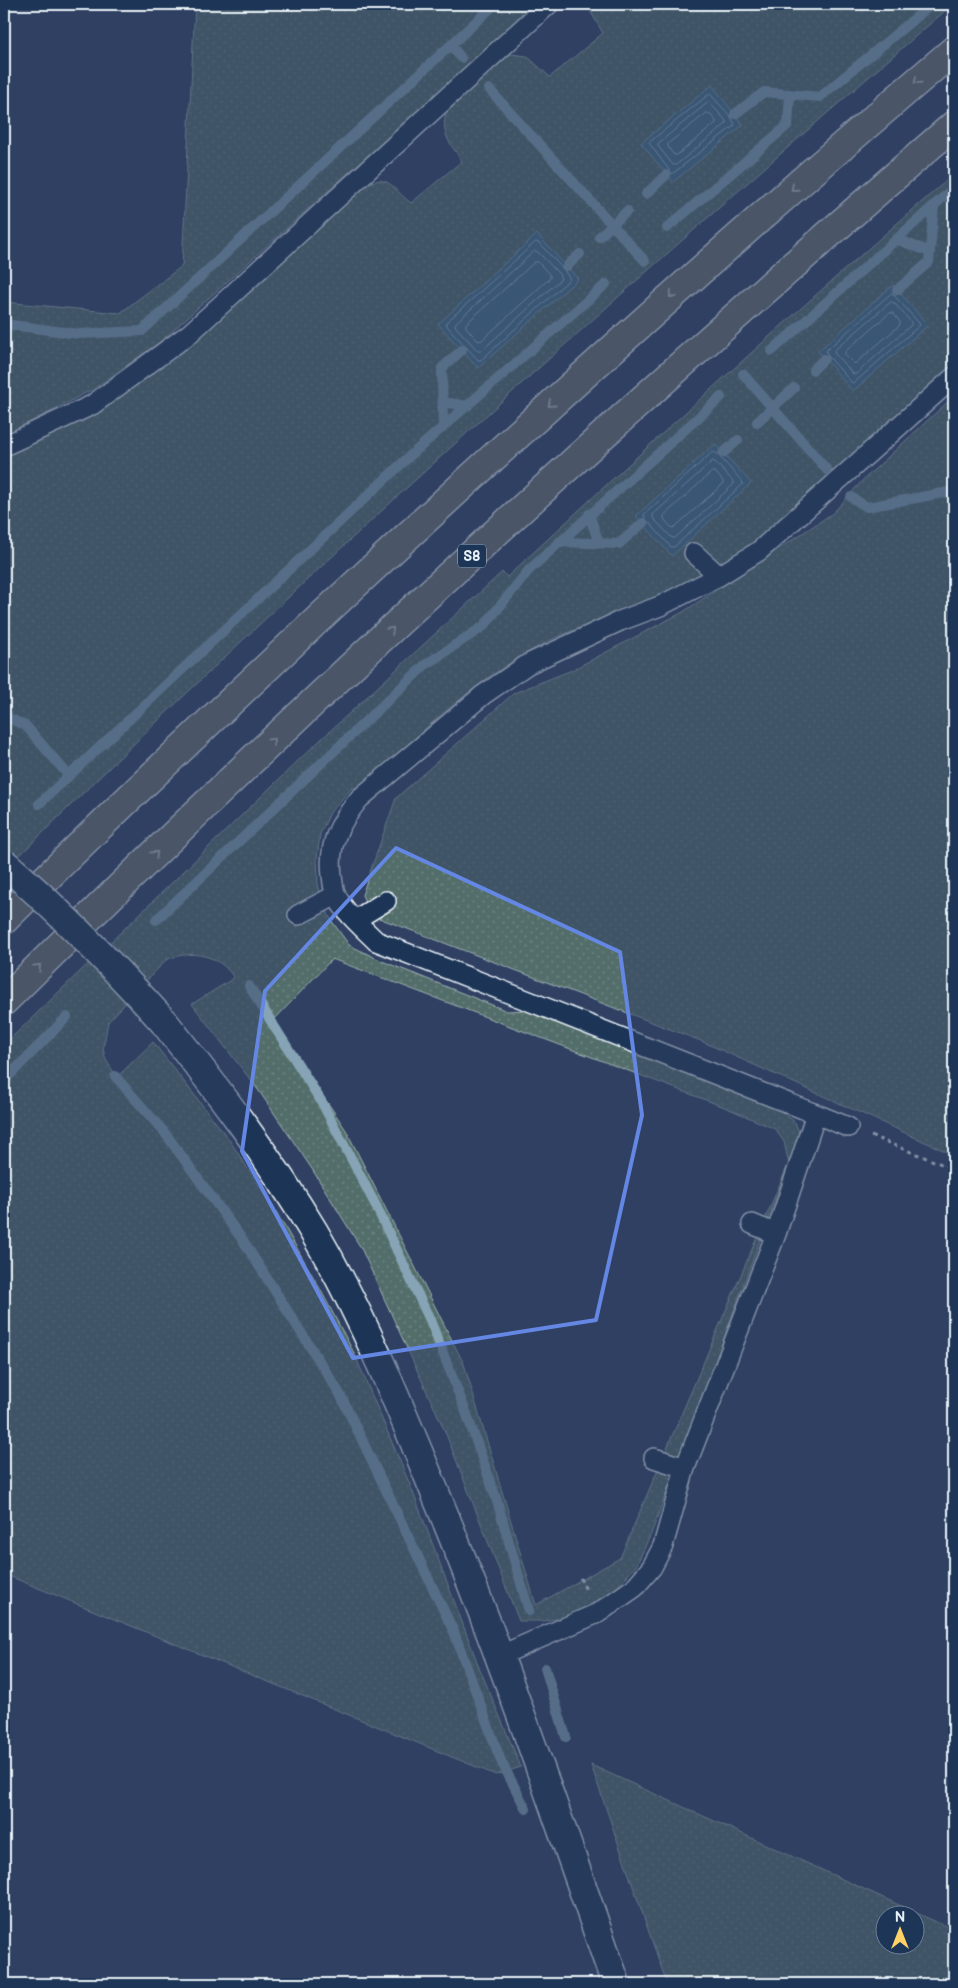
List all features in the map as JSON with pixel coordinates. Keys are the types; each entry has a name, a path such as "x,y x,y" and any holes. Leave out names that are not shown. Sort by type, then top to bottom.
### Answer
{"highway":[{"path":"4,920 181,747 454,492 712,260 857,132 954,50"},
{"name":"S8","path":"4,1001 236,775 495,534 788,269 954,125"}],"street":[{"path":"4,863 67,920 114,967 164,1022 222,1095 314,1231 350,1297 388,1378 461,1554 520,1710 616,1984"}],"lane":[{"path":"4,446 92,405 189,334 549,4"},
{"path":"848,1127 376,941 355,920 336,895 331,863 333,843 348,813 359,799 476,701 528,664 612,625 660,606 719,576 759,551 954,377"},
{"path":"694,553 719,576"},
{"path":"298,916 336,895"},
{"path":"355,920 386,901"},
{"path":"499,1656 598,1613 634,1588 652,1567 663,1546 685,1468 776,1234 816,1114"},
{"path":"752,1224 776,1234"},
{"path":"654,1458 685,1468"}],"path":[{"path":"848,1127 954,1169"}],"highlighted area":[{"path":"396,848 620,952 642,1115 596,1320 353,1358 242,1151 265,991"}],"green space":[{"path":"195,4 529,4 514,23 486,49 161,341 95,388 4,436 4,302 120,313 182,266"},
{"path":"586,4 953,4 711,215 471,429 235,648 4,871 4,455 40,441 113,401 359,189 369,183 382,181 393,186 411,203 462,161 449,142 445,131 444,124 447,108 511,54 527,56 550,77 603,33"},
{"path":"954,174 954,368 758,542 712,571 664,595 549,641 522,656 472,690 358,790 353,787 331,811 320,834 317,858 318,883 321,897 331,920 349,945 382,961 507,1011 529,1010 775,1106 795,1122 800,1135 789,1164 784,1142 775,1129 727,1108 332,959 273,1021 346,1130 464,1364 536,1605 620,1558 788,1165 651,1534 636,1566 617,1587 572,1616 544,1621 519,1621 444,1429 361,1248 312,1169 259,1091 192,1004 234,978 228,970 221,964 204,956 185,955 166,960 108,1022 103,1049 106,1060 117,1077 153,1042 228,1138 274,1208 319,1287 354,1353 411,1487 479,1667 521,1767 496,1775 4,1574 4,1045 303,756 502,572 507,577 729,373"},
{"path":"954,396 954,1155 701,1041 371,915 362,895 396,798 514,693 572,670 683,612 833,513 862,481"},
{"path":"591,1765 901,1906 876,1906 876,1956 926,1956 926,1917 954,1930 954,1984 667,1984"}],"water":[{"path":"712,85 743,125 673,182 641,143"},
{"path":"537,234 578,279 478,368 438,324"},
{"path":"893,285 928,325 853,391 818,351"},
{"path":"715,444 751,483 672,556 636,516"}],"waterway":[{"path":"4,324 79,334 142,331 495,4"},
{"path":"735,114 764,92 820,97 932,4"},
{"path":"451,45 461,58"},
{"path":"489,89 645,261"},
{"path":"667,228 788,125 790,94"},
{"path":"646,194 666,175"},
{"path":"772,351 949,192 954,194"},
{"path":"897,290 929,262 934,205"},
{"path":"599,237 627,211"},
{"path":"896,239 930,252"},
{"path":"567,266 580,254"},
{"path":"39,804 412,454 606,284"},
{"path":"443,428 442,368 462,350"},
{"path":"813,370 824,359"},
{"path":"743,374 828,471"},
{"path":"757,422 794,388"},
{"path":"156,920 425,665 484,626 529,570 721,397"},
{"path":"443,402 468,406"},
{"path":"723,453 738,440"},
{"path":"851,497 867,507 954,491"},
{"path":"589,514 599,543"},
{"path":"559,542 619,544 643,523"},
{"path":"4,716 26,726 69,776"},
{"path":"249,986 321,1101 376,1206 430,1320 466,1412 497,1501 529,1611"},
{"path":"4,1081 67,1017"},
{"path":"115,1076 165,1133 244,1242 340,1394 454,1632 501,1761 526,1809"},
{"path":"545,1668 566,1737"}]}
